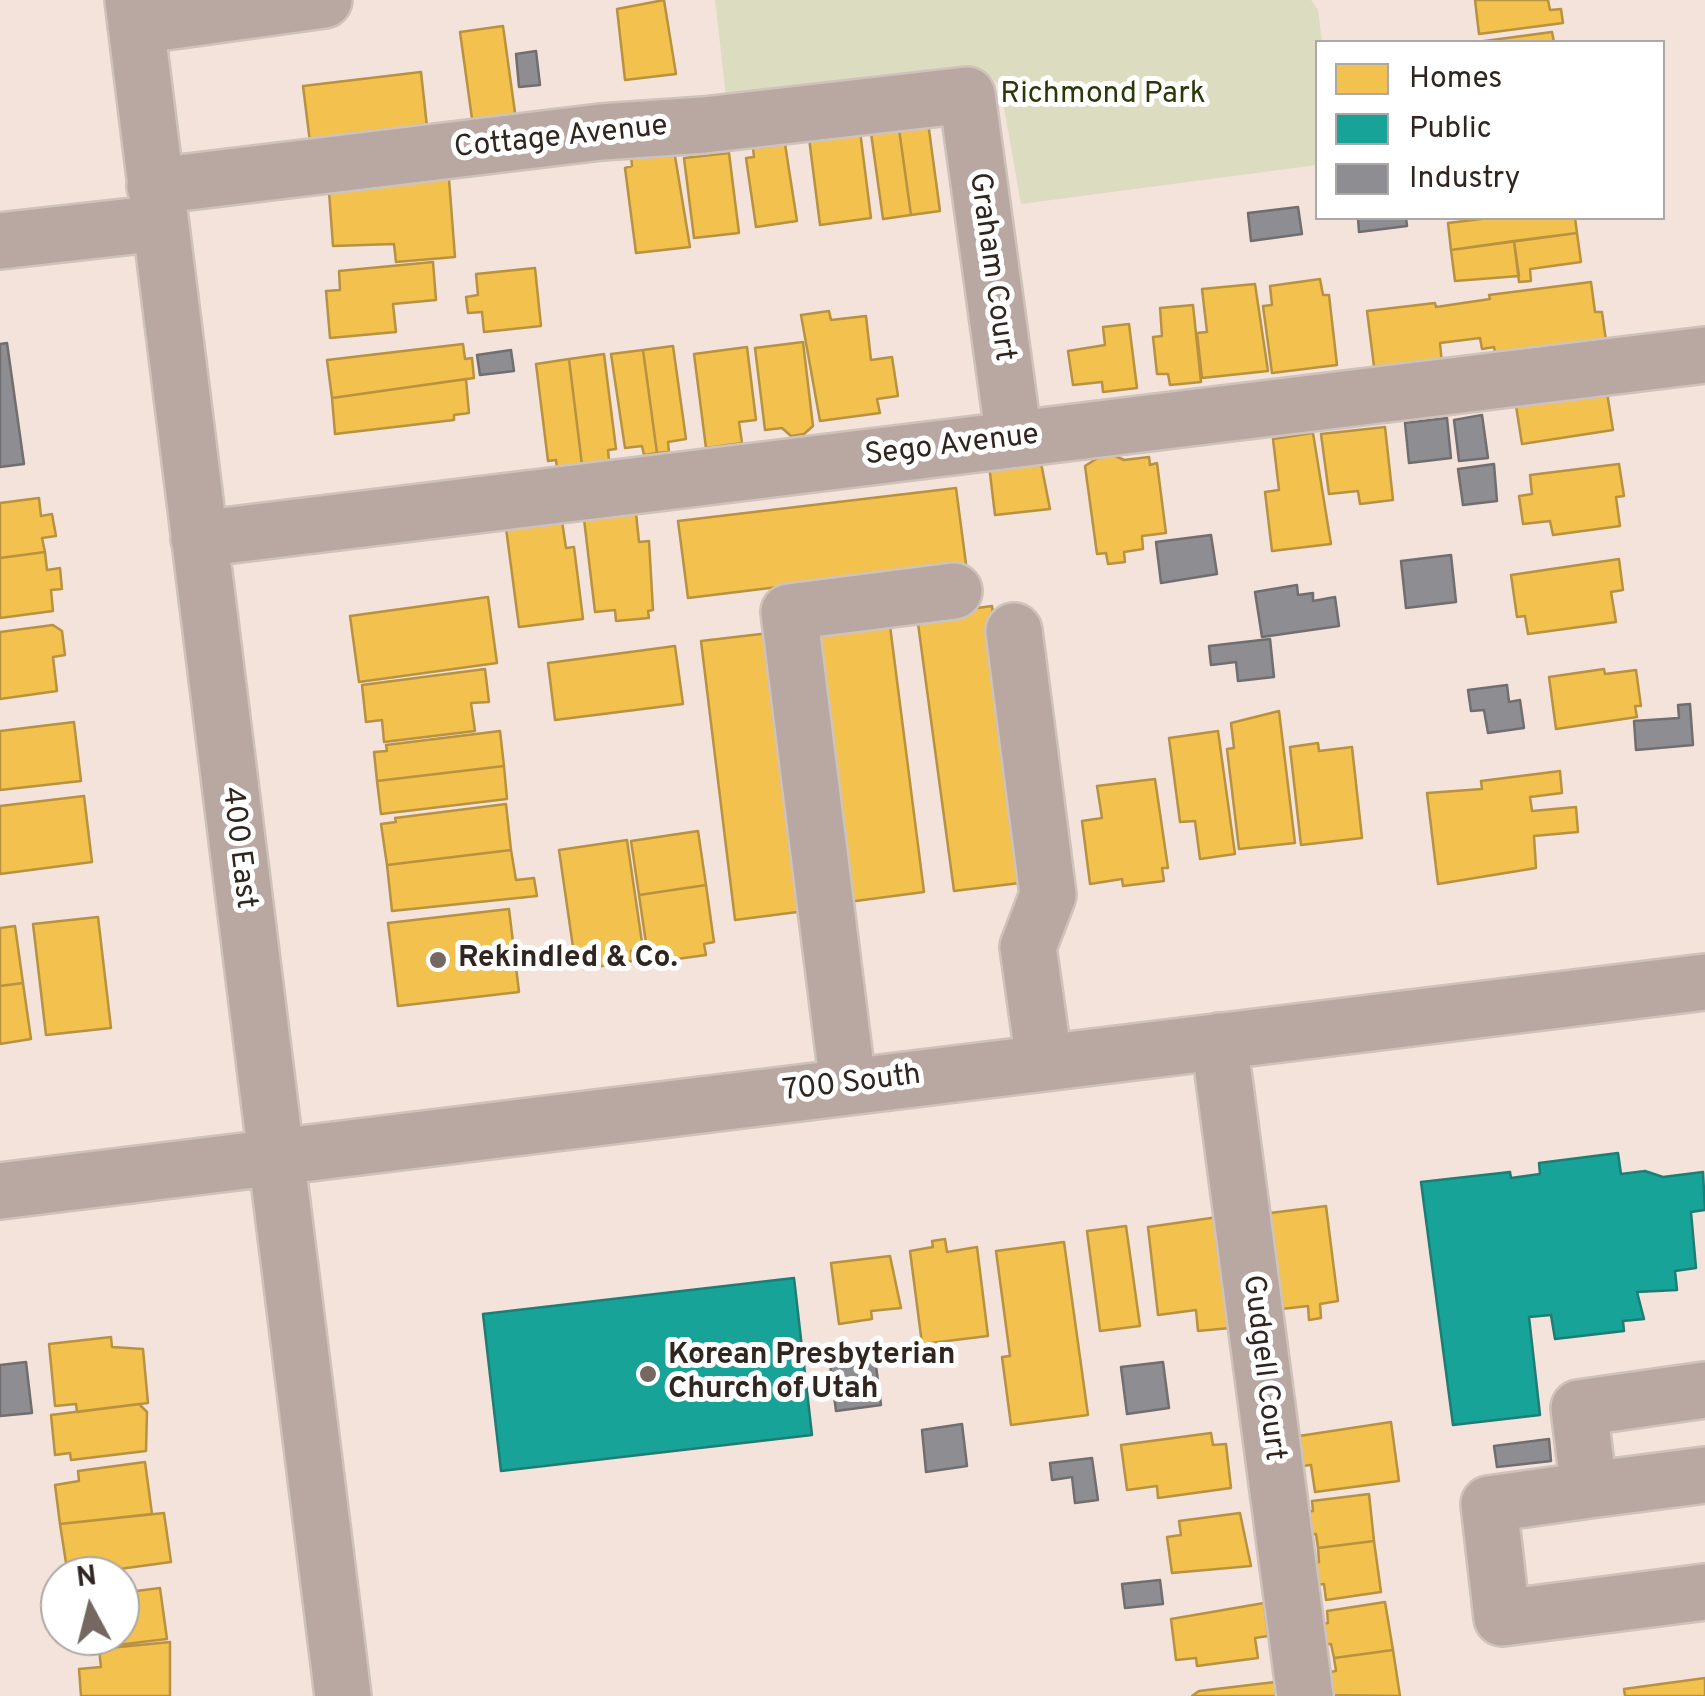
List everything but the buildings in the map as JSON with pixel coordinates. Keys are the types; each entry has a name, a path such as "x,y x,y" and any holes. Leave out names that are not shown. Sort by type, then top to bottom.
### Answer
{"street":[{"path":"134,13 324,0"},
{"name":"400 East","path":"134,13 342,1696"},
{"name":"Cottage Avenue","path":"0,240 158,204 601,132 967,95"},
{"name":"Graham Court","path":"967,95 1014,439"},
{"name":"Sego Avenue","path":"199,540 1705,355"},
{"path":"848,1085 789,612 954,592"},
{"path":"1014,631 1048,895 1028,947 1044,1061"},
{"name":"700 South","path":"0,1191 1705,982"},
{"name":"Gudgell Court","path":"1218,1040 1304,1696"},
{"path":"1590,1490 1579,1408 1705,1390"},
{"path":"1705,1475 1489,1504 1502,1618 1705,1592"}],"green space":[{"name":"Richmond Park","path":"715,0 1311,0 1318,10 1322,40 1315,40 1315,165 1021,204 1000,85 979,69 948,67 726,96"}],"place":[{"name":"Rekindled & Co.","path":"438,960"},
{"name":"Korean Presbyterian Church of Utah","path":"648,1374"}]}
